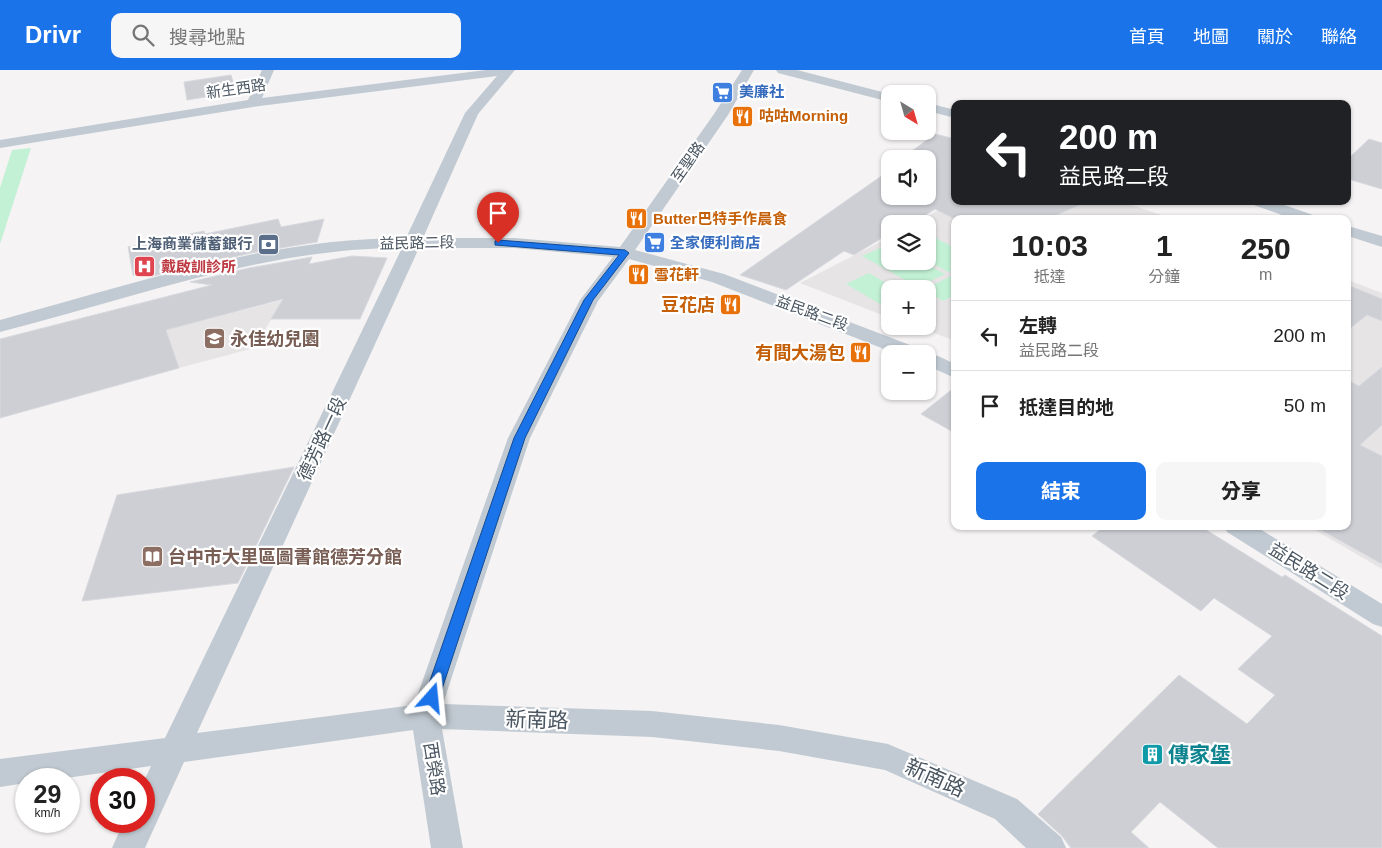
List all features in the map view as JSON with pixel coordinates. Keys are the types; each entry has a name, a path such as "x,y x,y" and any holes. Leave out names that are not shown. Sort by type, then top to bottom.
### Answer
{"street":[{"path":"253,103 268,70"},
{"name":"新生西路","path":"0,144 253,103 508,70"},
{"name":"德芳路一段","path":"155,790 413,243 472,113 508,70"},
{"name":"至聖路","path":"625,253 721,115 748,70"},
{"path":"782,70 881,96"},
{"path":"936,109 951,113"},
{"path":"1269,205 1298,215"},
{"path":"1351,232 1382,242"},
{"name":"益民路二段","path":"0,326 123,290 235,262 319,247 413,243 514,243 625,253 718,278 893,345"},
{"name":"西榮路","path":"447,848 425,716 519,438 589,300 625,253"},
{"path":"936,363 951,370"},
{"name":"益民路二段","path":"1242,530 1382,617"},
{"name":"新南路","path":"0,772 425,716 652,724 779,738 888,756 1006,809 1050,848"},
{"path":"128,848 135,833"}],"shaded area":[{"path":"951,203 951,205 1132,205 1161,215 951,215 951,339 936,334 936,280 881,280 881,314 800,283 881,242 881,270 936,270 936,215 929,215"},
{"path":"1351,281 1382,293 1382,569 1315,530 1351,530"},
{"name":"永佳幼兒園","path":"283,300 254,348 179,368 166,330"}],"green space":[{"path":"31,148 0,244 0,188 12,150"},
{"path":"936,238 951,246 951,271 948,272 936,265"},
{"path":"881,248 881,267 862,256"},
{"path":"936,269 945,274 933,280 905,280 887,270"},
{"path":"869,273 881,280 881,305 846,284"},
{"path":"951,276 951,297 943,301 936,297 936,284"}],"building":[{"path":"231,75 236,92 187,100 184,82"},
{"path":"936,134 951,138 951,205 1079,205 1057,215 951,215 951,217 935,209 926,215 881,215 881,238 854,255 844,251 786,290 740,275 881,176 881,205 936,205 936,150 913,150 927,140 936,140"},
{"path":"1369,139 1382,143 1382,189 1351,180 1351,156"},
{"path":"278,219 281,227 324,219 317,242 251,253 149,277 133,275 128,247 204,231 205,234"},
{"path":"352,256 387,258 360,319 271,319 283,299 166,330 179,368 0,418 0,339 212,285 190,282 249,268 312,257 309,264"},
{"path":"1351,286 1382,299 1382,321 1367,315 1351,328"},
{"path":"1382,367 1382,425 1360,445 1382,456 1382,564 1321,530 1351,530 1351,382 1359,386"},
{"path":"951,390 951,431 921,414"},
{"path":"294,467 238,583 82,601 117,495"},
{"path":"1100,530 1206,530 1282,577 1285,575 1382,636 1382,848 1218,848 1160,802 1131,832 1149,848 1071,848 1062,836 1038,814 1179,675 1247,724 1275,695 1238,669 1272,636 1214,598 1201,611 1092,536"}],"place":[{"name":"美廉社","path":"723,92"},
{"name":"咕咕Morning","path":"743,116"},
{"name":"Butter巴特手作晨食","path":"637,219"},
{"name":"全家便利商店","path":"654,243"},
{"name":"上海商業儲蓄銀行","path":"268,244"},
{"name":"戴啟訓診所","path":"145,267"},
{"name":"雪花軒","path":"638,275"},
{"name":"豆花店","path":"731,305"},
{"name":"永佳幼兒園","path":"214,339"},
{"name":"有間大湯包","path":"861,353"},
{"name":"台中市大里區圖書館德芳分館","path":"152,557"},
{"name":"傳家堡","path":"1152,755"}],"route":[{"path":"432,698 519,438 589,300 625,253 498,243"}]}
